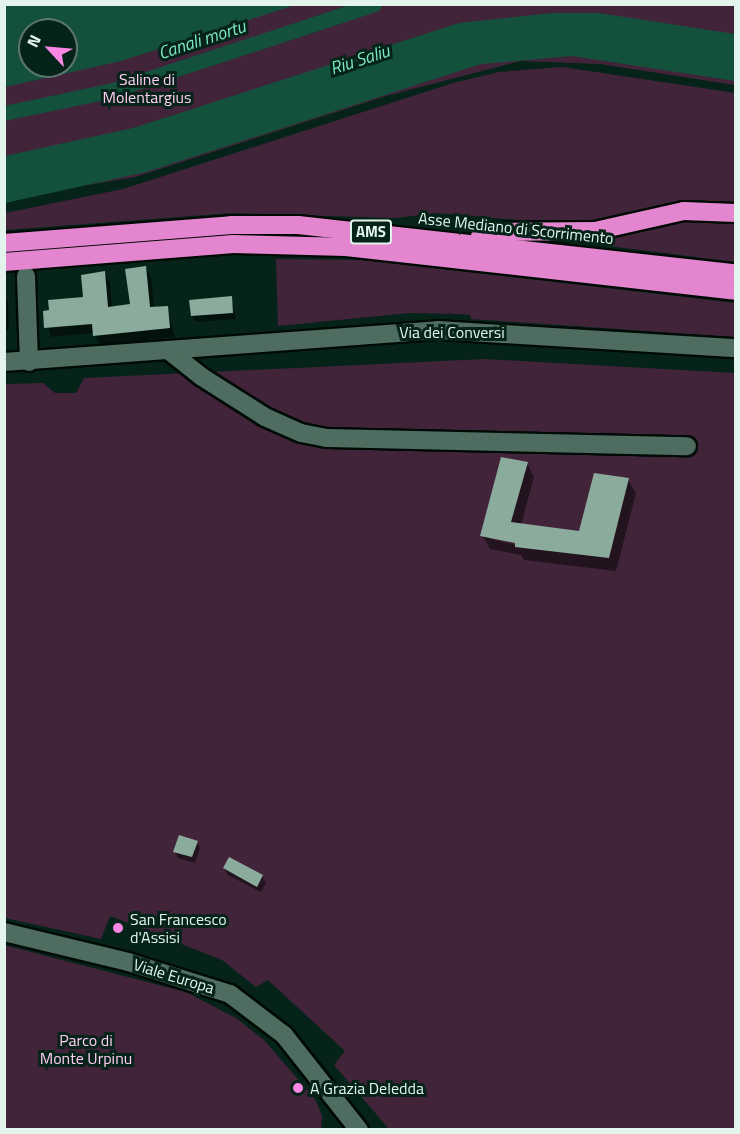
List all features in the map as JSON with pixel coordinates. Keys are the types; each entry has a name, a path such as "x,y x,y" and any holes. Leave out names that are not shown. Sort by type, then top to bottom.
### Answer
{"highway":[{"path":"472,242 486,232 595,231 666,213 705,210 735,213"},
{"name":"Asse Mediano di Scorrimento","path":"4,243 231,225 298,225 472,242 735,273"},
{"name":"AMS","path":"4,262 234,244 346,247 735,291"}],"street":[{"path":"27,276 29,362"},
{"name":"Via dei Conversi","path":"4,362 29,362 395,332 469,330 735,348"},
{"path":"168,350 265,417 301,433 326,438 687,446"},
{"name":"Viale Europa","path":"4,932 205,983 230,994 284,1035 359,1130"}],"green space":[{"name":"Saline di Molentargius","path":"5,5 735,5 735,85 600,64 521,61 386,96 135,177 5,199"},
{"path":"563,67 735,93 735,206 679,203 609,221 568,224 437,213 396,218 232,213 5,230 5,213 123,189 453,83 499,72"},
{"path":"690,218 735,220 735,262 578,242 579,238"},
{"path":"276,259 366,260 735,303 735,337 471,319 470,315 458,314 409,313 278,326"},
{"path":"485,359 735,373 735,1129 389,1129 334,1065 345,1051 268,980 256,987 222,960 110,916 101,939 5,918 5,384 43,383 55,393 76,393 84,378"},
{"name":"Parco di Monte Urpinu","path":"4,945 186,992 236,1018 264,1040 315,1099 322,1116 321,1129 5,1129"}],"water":[{"path":"5,4 295,4 121,61 78,71 78,18 18,18 18,78 45,78 5,87"},
{"name":"Riu Saliu","path":"553,13 599,13 735,34 735,81 572,56 481,64 146,172 5,203 5,156 133,128 459,23"}],"building":[{"path":"146,266 150,307 168,306 170,328 93,336 92,324 44,328 43,311 49,310 48,300 83,297 81,275 105,271 108,307 130,304 125,269"},
{"path":"232,296 233,313 191,316 189,300"},
{"path":"501,457 528,462 511,522 579,531 594,473 629,478 609,558 515,547 515,543 480,536"},
{"path":"179,835 198,841 192,857 173,852"},
{"path":"229,857 263,875 257,887 223,868"}],"waterway":[{"name":"Canali mortu","path":"4,113 113,90 374,4"}],"place":[{"name":"San Francesco d'Assisi","path":"118,928"},
{"name":"A Grazia Deledda","path":"298,1088"}]}
